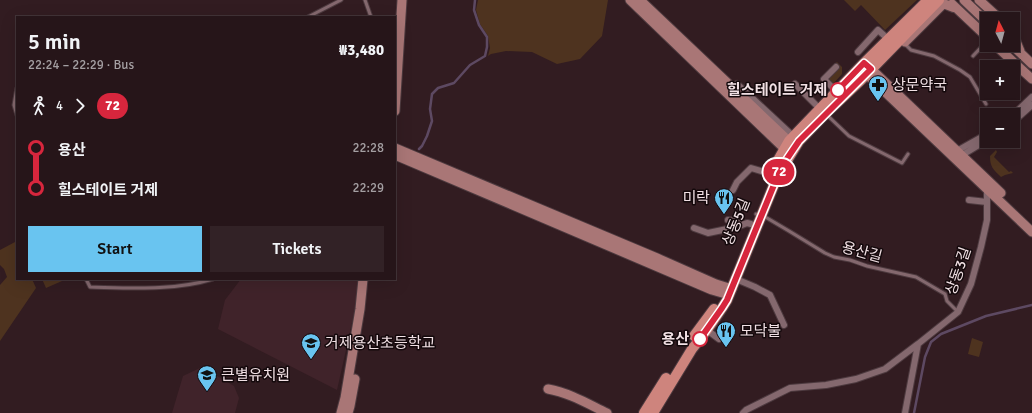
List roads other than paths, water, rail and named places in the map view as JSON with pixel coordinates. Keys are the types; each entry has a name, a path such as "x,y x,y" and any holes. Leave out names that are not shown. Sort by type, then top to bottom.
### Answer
{"main road":[{"path":"926,4 939,0"},
{"name":"상동5길","path":"823,111 837,92 867,69 888,39 926,4"},
{"name":"상동5길","path":"644,413 687,345 736,279 759,215 771,174 790,145 867,69 926,4"},
{"name":"상동5길","path":"653,413 692,348 708,330 722,308 747,224 759,215 790,145"}],"street":[{"path":"395,16 396,0"},
{"path":"396,95 402,0"},
{"path":"630,0 790,145"},
{"path":"640,0 790,145"},
{"path":"947,0 980,30"},
{"path":"964,0 980,15"},
{"path":"979,0 992,12"},
{"path":"867,69 878,68 943,4 956,8"},
{"path":"858,52 878,30 888,39"},
{"path":"1003,52 1032,79"},
{"path":"1021,54 1032,64"},
{"path":"836,67 824,79 837,92"},
{"path":"867,69 987,184 1032,223"},
{"path":"736,84 790,145"},
{"path":"795,84 823,111"},
{"path":"1020,108 1032,97"},
{"path":"1020,115 1032,104"},
{"path":"956,155 980,139"},
{"path":"956,155 980,143"},
{"path":"396,148 644,252 716,284 727,291"},
{"path":"396,155 713,291 727,291"},
{"path":"733,190 737,182 751,168 771,174"},
{"path":"987,184 1032,232"},
{"name":"상동3길","path":"743,413 746,410 790,388 826,385 856,379 885,369 958,312 971,284 981,247 987,220 987,184"},
{"path":"969,200 987,202"},
{"path":"728,220 747,224"},
{"path":"694,228 708,233 747,224"},
{"path":"736,279 755,286 770,295 784,325"},
{"path":"341,413 345,398 360,309 363,280"},
{"path":"348,413 366,309 369,280"},
{"path":"708,330 719,339"},
{"path":"905,413 918,344"},
{"path":"595,413 548,392 562,392 608,413"}],"lane":[{"path":"310,16 341,0"},
{"path":"365,0 371,16"},
{"path":"904,43 911,50 934,56 960,70 970,78 986,104"},
{"path":"974,56 980,49"},
{"path":"16,94 14,105 16,112"},
{"path":"823,111 848,136 902,163 908,154"},
{"name":"용산길","path":"759,215 834,257 916,277 945,294 947,301 958,312"},
{"path":"86,280 90,287 122,288 170,287 209,280"}],"waterway":[{"path":"419,149 427,136 432,121 430,109 432,94 438,88 454,83 470,65 485,56 487,37 479,25 474,10 475,0"},
{"path":"914,413 925,357 931,342 941,334 986,316 1032,305"}],"place":[{"name":"힐스테이트 거제","path":"838,90"},
{"name":"상문약국","path":"878,102"},
{"name":"미락","path":"724,215"},
{"name":"용산","path":"700,339"},
{"name":"모닥불","path":"726,348"},
{"name":"거제용산초등학교","path":"311,360"},
{"name":"큰별유치원","path":"207,392"}]}
